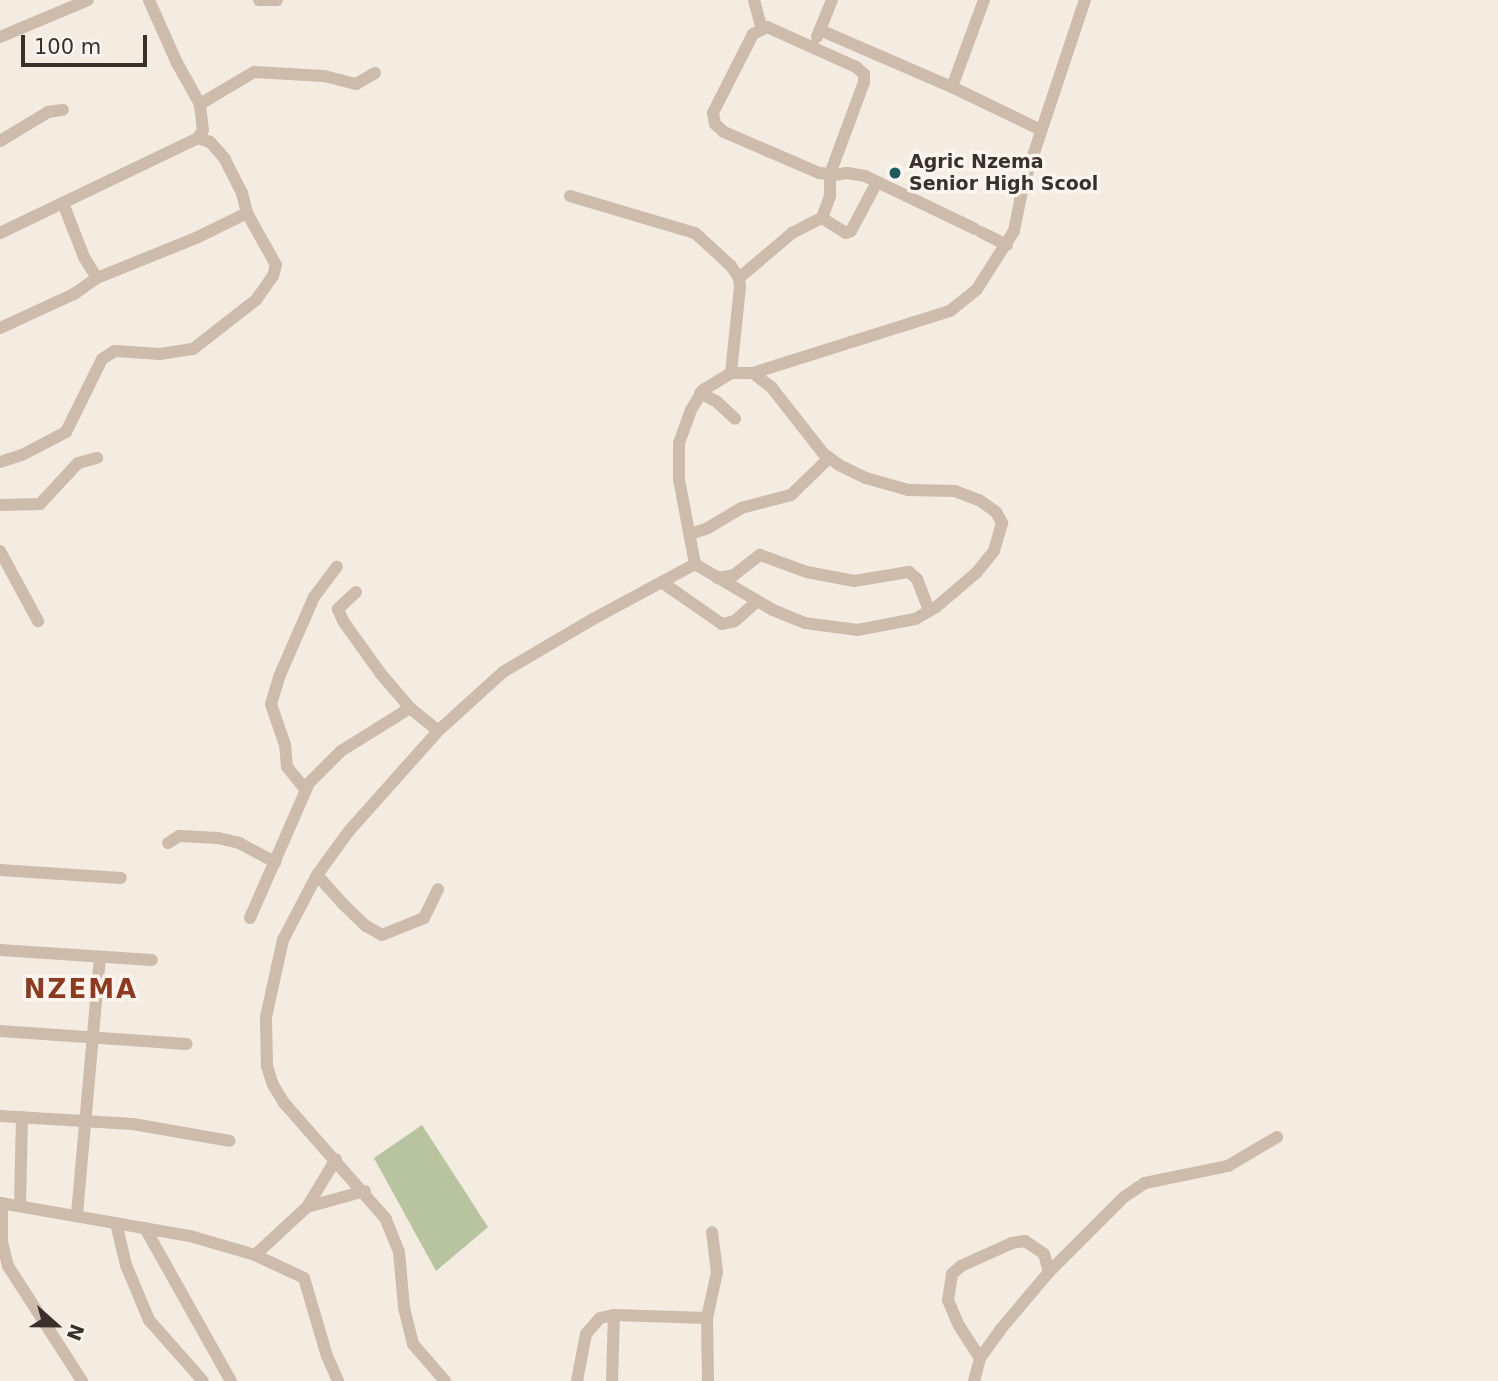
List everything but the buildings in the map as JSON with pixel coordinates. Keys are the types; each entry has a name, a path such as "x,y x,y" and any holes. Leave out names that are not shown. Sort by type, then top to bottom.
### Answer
{"street":[{"path":"0,37 88,0"},
{"path":"0,233 198,138 204,122 200,104 177,63 149,0"},
{"path":"259,0 277,0"},
{"path":"754,0 762,29"},
{"path":"813,47 832,0"},
{"path":"952,87 984,0"},
{"path":"754,373 772,388 829,458 866,478 908,490 955,491 979,500 996,512 1002,523 994,551 976,573 929,611 887,626 858,630 805,623 756,602 695,564 680,479 679,443 701,393 716,379 731,373 754,373 950,311 977,289 1014,231 1023,186 1086,0"},
{"path":"739,278 792,233 822,218 830,195 830,174 858,100 864,74 856,66 781,31 762,29 753,34 713,113 715,124 724,132 819,173 830,174 846,173 877,182 1007,244"},
{"path":"820,30 952,87 1041,130"},
{"path":"200,104 254,72 324,76 356,84 375,73"},
{"path":"0,141 48,112 63,110"},
{"path":"0,462 22,455 66,432 102,359 115,351 160,354 193,349 256,300 273,276 276,265 247,213 242,193 225,159 209,142 198,138"},
{"path":"822,218 846,233 851,232 877,182"},
{"path":"570,196 695,233 739,278 740,297 731,373"},
{"path":"63,203 84,257 97,278"},
{"path":"0,328 74,294 97,278 148,259 247,213"},
{"path":"701,393 716,401 735,419"},
{"path":"0,505 40,503 78,463 97,458"},
{"path":"690,534 708,528 741,508 791,495 829,458"},
{"path":"0,551 38,621"},
{"path":"718,578 734,575 760,555 807,572 854,580 909,572 917,579 929,611"},
{"path":"438,1378 413,1344 396,1241 386,1219 365,1191 284,1103 267,1066 266,1017 283,940 317,875 349,831 438,731 503,672 695,564"},
{"path":"305,789 287,767 285,745 271,704 279,677 314,597 337,567"},
{"path":"663,583 680,597 728,625 756,602"},
{"path":"356,592 338,609 343,621 356,643 410,708 438,731"},
{"path":"250,918 305,789 341,751 410,708"},
{"path":"168,843 179,836 218,838 239,843 275,862"},
{"path":"0,870 121,878"},
{"path":"317,875 366,926 382,935 424,918 438,889"},
{"path":"0,950 152,960"},
{"path":"77,1214 100,958"},
{"path":"0,1031 187,1044"},
{"path":"0,1116 146,1126 230,1141"},
{"path":"20,1205 22,1117"},
{"path":"974,1381 980,1359 1000,1329 1049,1272 1124,1197 1145,1183 1228,1166 1277,1137"},
{"path":"255,1255 307,1207 336,1159"},
{"path":"307,1207 365,1191"},
{"path":"82,1381 8,1266 2,1242 1,1203 77,1214 190,1236 255,1255 304,1278 327,1356 338,1381"},
{"path":"116,1223 126,1265 149,1320 203,1381"},
{"path":"145,1228 231,1381"},
{"path":"708,1381 707,1318 717,1272 712,1232"},
{"path":"980,1359 959,1326 948,1300 952,1274 961,1266 1012,1243 1025,1241 1044,1254 1049,1272"},
{"path":"577,1381 589,1327 600,1318 614,1315 707,1318"},
{"path":"612,1381 614,1315"}],"green space":[{"path":"422,1125 488,1227 436,1271 374,1158"}],"place":[{"name":"Agric Nzema Senior High Scool","path":"895,173"}],"district":[{"name":"NZEMA","path":"81,990"}]}
